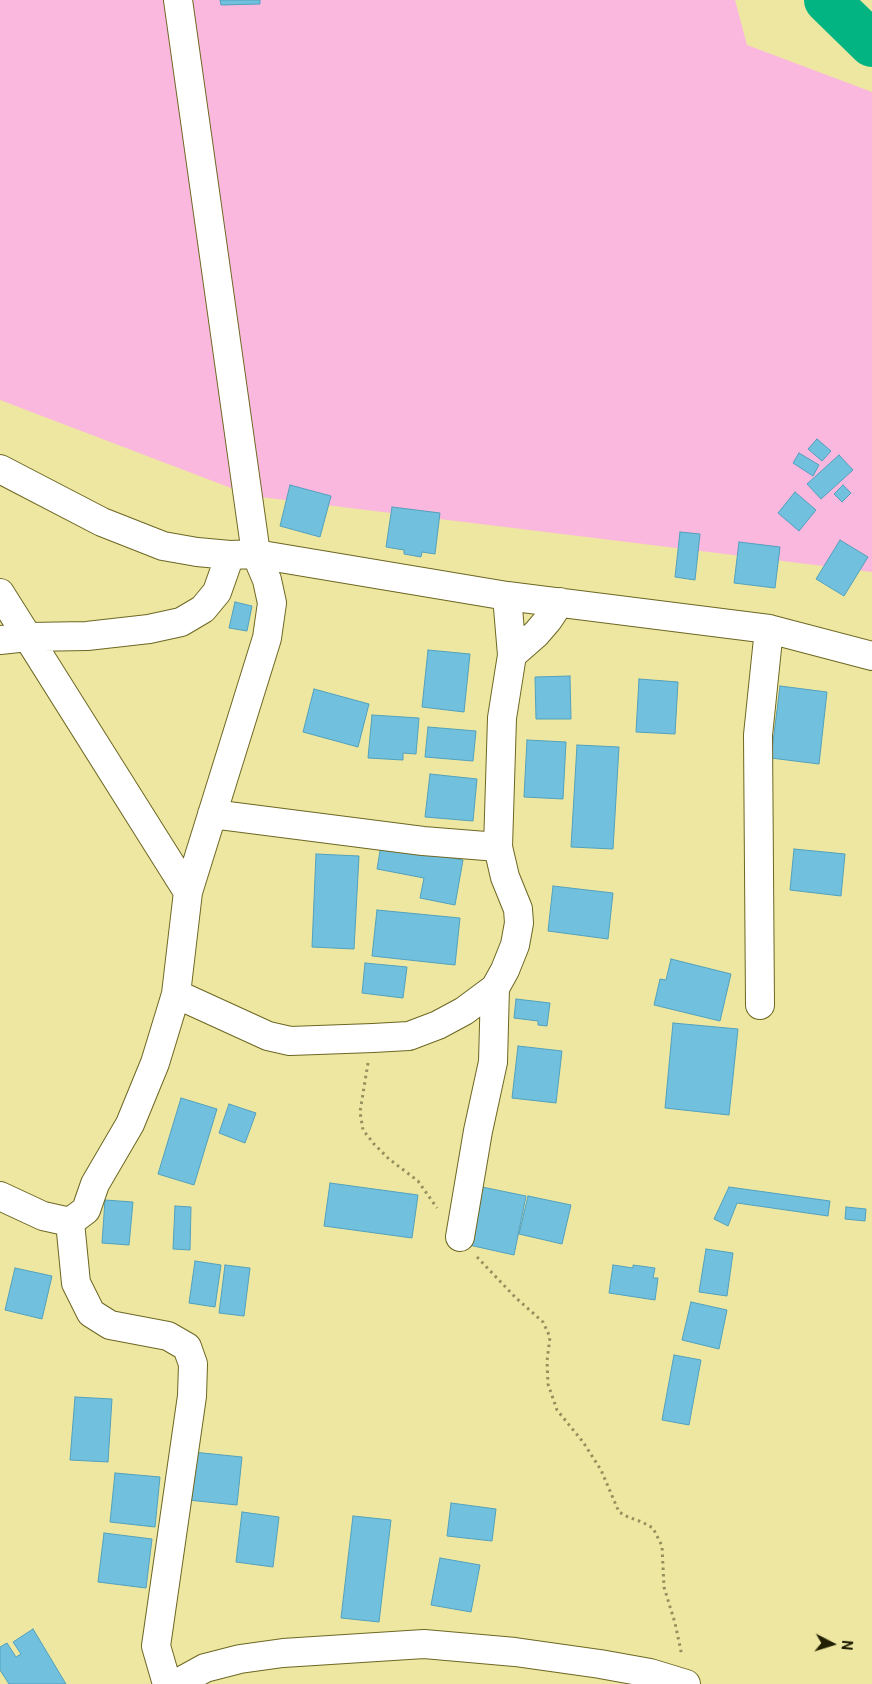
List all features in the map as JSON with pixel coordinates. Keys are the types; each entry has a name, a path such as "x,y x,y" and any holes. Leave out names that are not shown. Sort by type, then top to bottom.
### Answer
{"street":[{"path":"0,1196 43,1216 70,1222 86,1210 96,1184 130,1124 155,1063 176,994 188,892 267,638 272,603 268,580 243,555 178,0"},
{"path":"0,469 102,522 163,546 197,552 243,555 507,596 769,629 872,656"},
{"path":"0,640 28,637 87,636 149,629 181,622 202,609 217,592 243,555"},
{"path":"0,593 188,892"},
{"path":"176,994 268,1036 290,1040 409,1036 438,1025 464,1011 495,988 515,945 520,923 518,909 505,877 498,847 502,718 512,656 507,596"},
{"path":"512,656 536,634 560,602"},
{"path":"760,1005 757,832 758,735 769,629"},
{"path":"212,814 423,841 498,847"},
{"path":"460,1237 478,1131 493,1062 495,988"},
{"path":"70,1222 76,1283 92,1312 110,1325 168,1336 187,1347 193,1364 192,1396 156,1646 167,1684"},
{"path":"176,1684 206,1668 240,1659 283,1653 424,1644 515,1652 600,1664 650,1673 684,1683"}],"path":[{"path":"373,1038 360,1104 363,1130 389,1159 418,1181 460,1237 515,1297 543,1322 550,1337 547,1360 548,1384 557,1410 583,1442 601,1470 620,1512 653,1528 662,1546 664,1587 682,1655 684,1683"}],"shaded area":[{"path":"0,0 735,0 747,45 872,92 872,572 252,496 0,400"}],"building":[{"path":"220,0 260,0 260,4 221,5"},
{"path":"817,439 831,451 822,461 808,449"},
{"path":"799,453 819,465 813,476 793,463"},
{"path":"839,455 853,470 821,499 807,484"},
{"path":"290,485 331,496 320,537 280,526"},
{"path":"843,485 851,493 842,502 834,494"},
{"path":"795,492 816,510 799,531 778,513"},
{"path":"392,507 440,513 435,554 422,552 421,557 404,554 404,550 386,547"},
{"path":"680,532 700,534 695,580 675,577"},
{"path":"840,540 868,557 844,596 816,579"},
{"path":"739,542 780,547 775,588 734,583"},
{"path":"235,602 252,606 247,631 229,628"},
{"path":"428,650 470,654 464,712 422,707"},
{"path":"570,676 571,719 536,719 535,677"},
{"path":"639,679 678,682 675,734 636,732"},
{"path":"780,686 827,692 819,764 771,758"},
{"path":"314,689 369,704 358,747 303,732"},
{"path":"372,715 419,718 416,754 403,753 403,760 368,758"},
{"path":"428,727 476,731 473,761 425,757"},
{"path":"527,740 566,742 563,799 524,797"},
{"path":"577,745 619,747 613,849 571,847"},
{"path":"430,774 477,779 473,821 425,817"},
{"path":"381,845 463,860 455,905 420,898 424,878 377,869"},
{"path":"794,849 845,854 841,896 790,890"},
{"path":"316,854 359,856 354,949 312,947"},
{"path":"553,886 613,893 608,939 548,931"},
{"path":"377,910 460,918 455,965 372,956"},
{"path":"671,959 731,974 720,1021 654,1005 660,979 666,980"},
{"path":"365,963 407,967 403,998 362,993"},
{"path":"516,999 550,1003 547,1026 538,1025 538,1021 514,1018"},
{"path":"673,1023 738,1029 729,1115 665,1108"},
{"path":"518,1046 562,1051 556,1103 512,1098"},
{"path":"181,1098 217,1109 194,1185 158,1174"},
{"path":"229,1104 256,1113 245,1143 219,1133"},
{"path":"330,1183 418,1195 412,1238 324,1226"},
{"path":"482,1187 526,1196 514,1255 469,1245"},
{"path":"729,1187 830,1201 828,1216 737,1203 728,1226 714,1219"},
{"path":"528,1196 571,1205 562,1244 519,1234"},
{"path":"105,1200 133,1202 129,1245 102,1243"},
{"path":"175,1206 191,1207 190,1250 173,1249"},
{"path":"846,1207 866,1209 865,1221 845,1219"},
{"path":"706,1249 733,1253 727,1296 699,1292"},
{"path":"195,1261 221,1265 215,1307 189,1303"},
{"path":"225,1265 250,1268 244,1316 219,1313"},
{"path":"613,1265 633,1268 633,1265 655,1268 653,1278 658,1278 655,1300 609,1293"},
{"path":"15,1268 52,1276 42,1319 5,1310"},
{"path":"691,1302 727,1310 719,1349 682,1340"},
{"path":"674,1355 701,1360 689,1425 662,1420"},
{"path":"75,1397 112,1399 108,1462 70,1460"},
{"path":"193,1452 242,1457 237,1505 188,1500"},
{"path":"115,1473 160,1477 155,1527 110,1522"},
{"path":"451,1503 496,1509 492,1541 447,1536"},
{"path":"242,1512 279,1517 273,1567 236,1562"},
{"path":"353,1516 391,1520 379,1622 341,1618"},
{"path":"104,1533 152,1539 146,1588 98,1582"},
{"path":"440,1558 480,1565 471,1612 431,1605"},
{"path":"33,1629 66,1684 9,1684 0,1670 0,1647 7,1643 16,1657 21,1654 13,1642"}],"waterway":[{"path":"827,0 872,44"}]}
